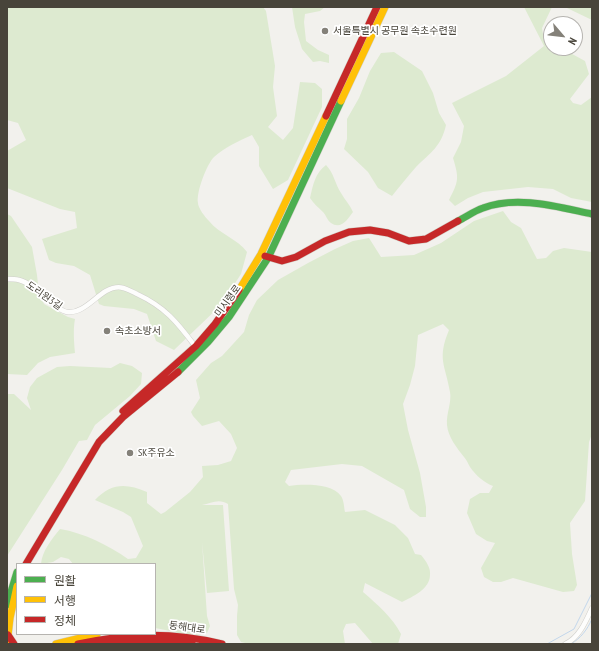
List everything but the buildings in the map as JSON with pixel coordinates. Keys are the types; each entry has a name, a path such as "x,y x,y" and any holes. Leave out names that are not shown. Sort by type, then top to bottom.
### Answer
{"main road":[{"name":"미시령로","path":"22,563 98,436 107,426 195,346 221,317 265,256 377,7"},
{"name":"미시령로","path":"27,563 102,438 118,422 166,382 215,334 243,298 265,256 385,7"},
{"path":"265,256 282,261 296,257 325,241 349,232 370,230 388,233 409,241 426,239 483,208 506,203 532,203 592,214"},
{"path":"7,605 16,575"},
{"path":"7,644 16,591"},
{"path":"8,634 14,644"},
{"path":"56,644 93,635"},
{"name":"동해대로","path":"78,644 120,635 185,637 222,644"},
{"path":"131,644 155,636"},
{"name":"동해대로","path":"101,644 155,636 201,644"}],"street":[{"name":"도리원3길","path":"7,279 19,280 26,283 55,306 67,312 82,308 107,291 120,287 128,289 155,303 164,310 182,328 195,346"},
{"path":"564,644 582,628 592,608"}],"green space":[{"path":"7,7 263,7 266,11 275,66 273,87 277,116 268,127 283,140 293,128 300,82 315,83 322,89 322,107 288,180 273,189 259,166 259,147 252,135 223,150 214,157 208,166 199,192 199,207 213,226 243,247 247,252 241,274 221,305 174,350 156,341 147,314 134,309 104,306 99,304 90,275 74,266 56,263 49,260 42,239 77,228 75,212 60,209 7,188 7,151 26,140 18,123 7,120"},
{"path":"292,7 325,7 320,11 305,14 304,22 306,41 318,50 329,55 329,63 320,61 313,62 302,49 295,27"},
{"path":"524,7 552,7 548,16 543,16 543,44"},
{"path":"565,7 592,7 592,20 567,8"},
{"path":"543,47 543,56 576,56 585,61 589,74 570,99 573,103 581,105 592,97 592,202 571,198 553,189 528,187 483,192 468,198 455,206 449,200 455,188 457,179 453,158 461,142 464,126 452,103 506,76"},
{"path":"394,52 422,71 433,93 439,113 446,125 444,133 435,149 416,167 392,196 378,188 368,172 344,149 347,139 347,119 359,98 370,71 381,53"},
{"path":"326,165 331,171 339,190 353,212 344,223 338,225 331,223 310,198 313,184 319,172"},
{"path":"503,211 511,222 521,228 537,259 546,258 553,251 564,248 592,252 592,434 589,442 585,501 570,523 572,554 577,585 574,591 563,592 513,578 501,582 493,582 484,577 481,568 495,543 487,541 476,534 467,513 470,499 480,493 489,493 493,486 481,479 472,470 449,434 447,421 450,396 443,361 443,348 449,330 443,324 418,335 415,366 403,404 408,430 420,473 426,507 426,517 420,517 410,509 404,490 362,466 342,464 291,470 285,482 289,486 317,485 337,492 342,498 345,512 365,510 395,525 408,538 415,554 421,555 425,560 430,572 427,584 420,592 402,602 365,583 363,592 389,617 401,634 398,644 373,644 355,623 346,624 343,631 345,644 249,644 241,642 237,635 238,605 234,589 228,504 221,501 202,505 223,505 229,591 207,593 202,542 207,616 210,626 207,633 193,635 181,634 156,628 156,563 72,563 69,559 61,557 53,562 41,563 45,550 60,529 78,533 96,540 128,559 136,558 143,546 131,517 95,500 107,490 119,486 132,487 147,492 147,503 161,514 190,492 203,477 202,466 218,465 231,461 237,448 231,434 219,421 202,426 191,412 200,398 196,380 211,363 222,356 244,332 249,315 257,300 278,280 308,263 353,241 369,238 381,257 414,255 441,243 474,221"},
{"path":"7,214 11,216 32,247 39,293 44,304 68,317 75,319 75,353 50,357 38,363 27,375 7,374"},
{"path":"120,363 132,366 142,373 141,384 130,396 95,425 87,440 79,441 7,556 7,394 14,394 31,410 27,398 30,387 37,378 57,367 70,366 111,368"}],"waterway":[{"path":"547,644 574,629 592,593"},
{"path":"571,644 578,639 588,627 592,619"}],"traffic: fast":[{"path":"178,372 208,342 229,317 268,258 341,101"},
{"path":"458,221 483,208 510,202 523,202 552,206 592,214"},
{"path":"7,605 16,575"}],"traffic: slow":[{"path":"341,101 385,7"},
{"path":"239,290 261,254 326,116"},
{"path":"7,644 10,618 16,591"},
{"path":"56,644 93,635"}],"traffic: jam":[{"path":"326,116 377,7"},
{"path":"265,256 282,261 296,257 325,241 349,232 370,230 388,233 409,241 426,239 458,221"},
{"path":"123,411 196,346 215,324 239,290"},
{"path":"27,563 99,442 123,417 178,372"},
{"path":"8,635 14,644"},
{"path":"78,644 96,640 150,635 185,637 222,644"},
{"path":"101,644 146,640 192,642"}],"place":[{"name":"서울특별시 공무원 속초수련원","path":"325,31"},
{"name":"속초소방서","path":"107,331"},
{"name":"SK주유소","path":"130,453"}]}
